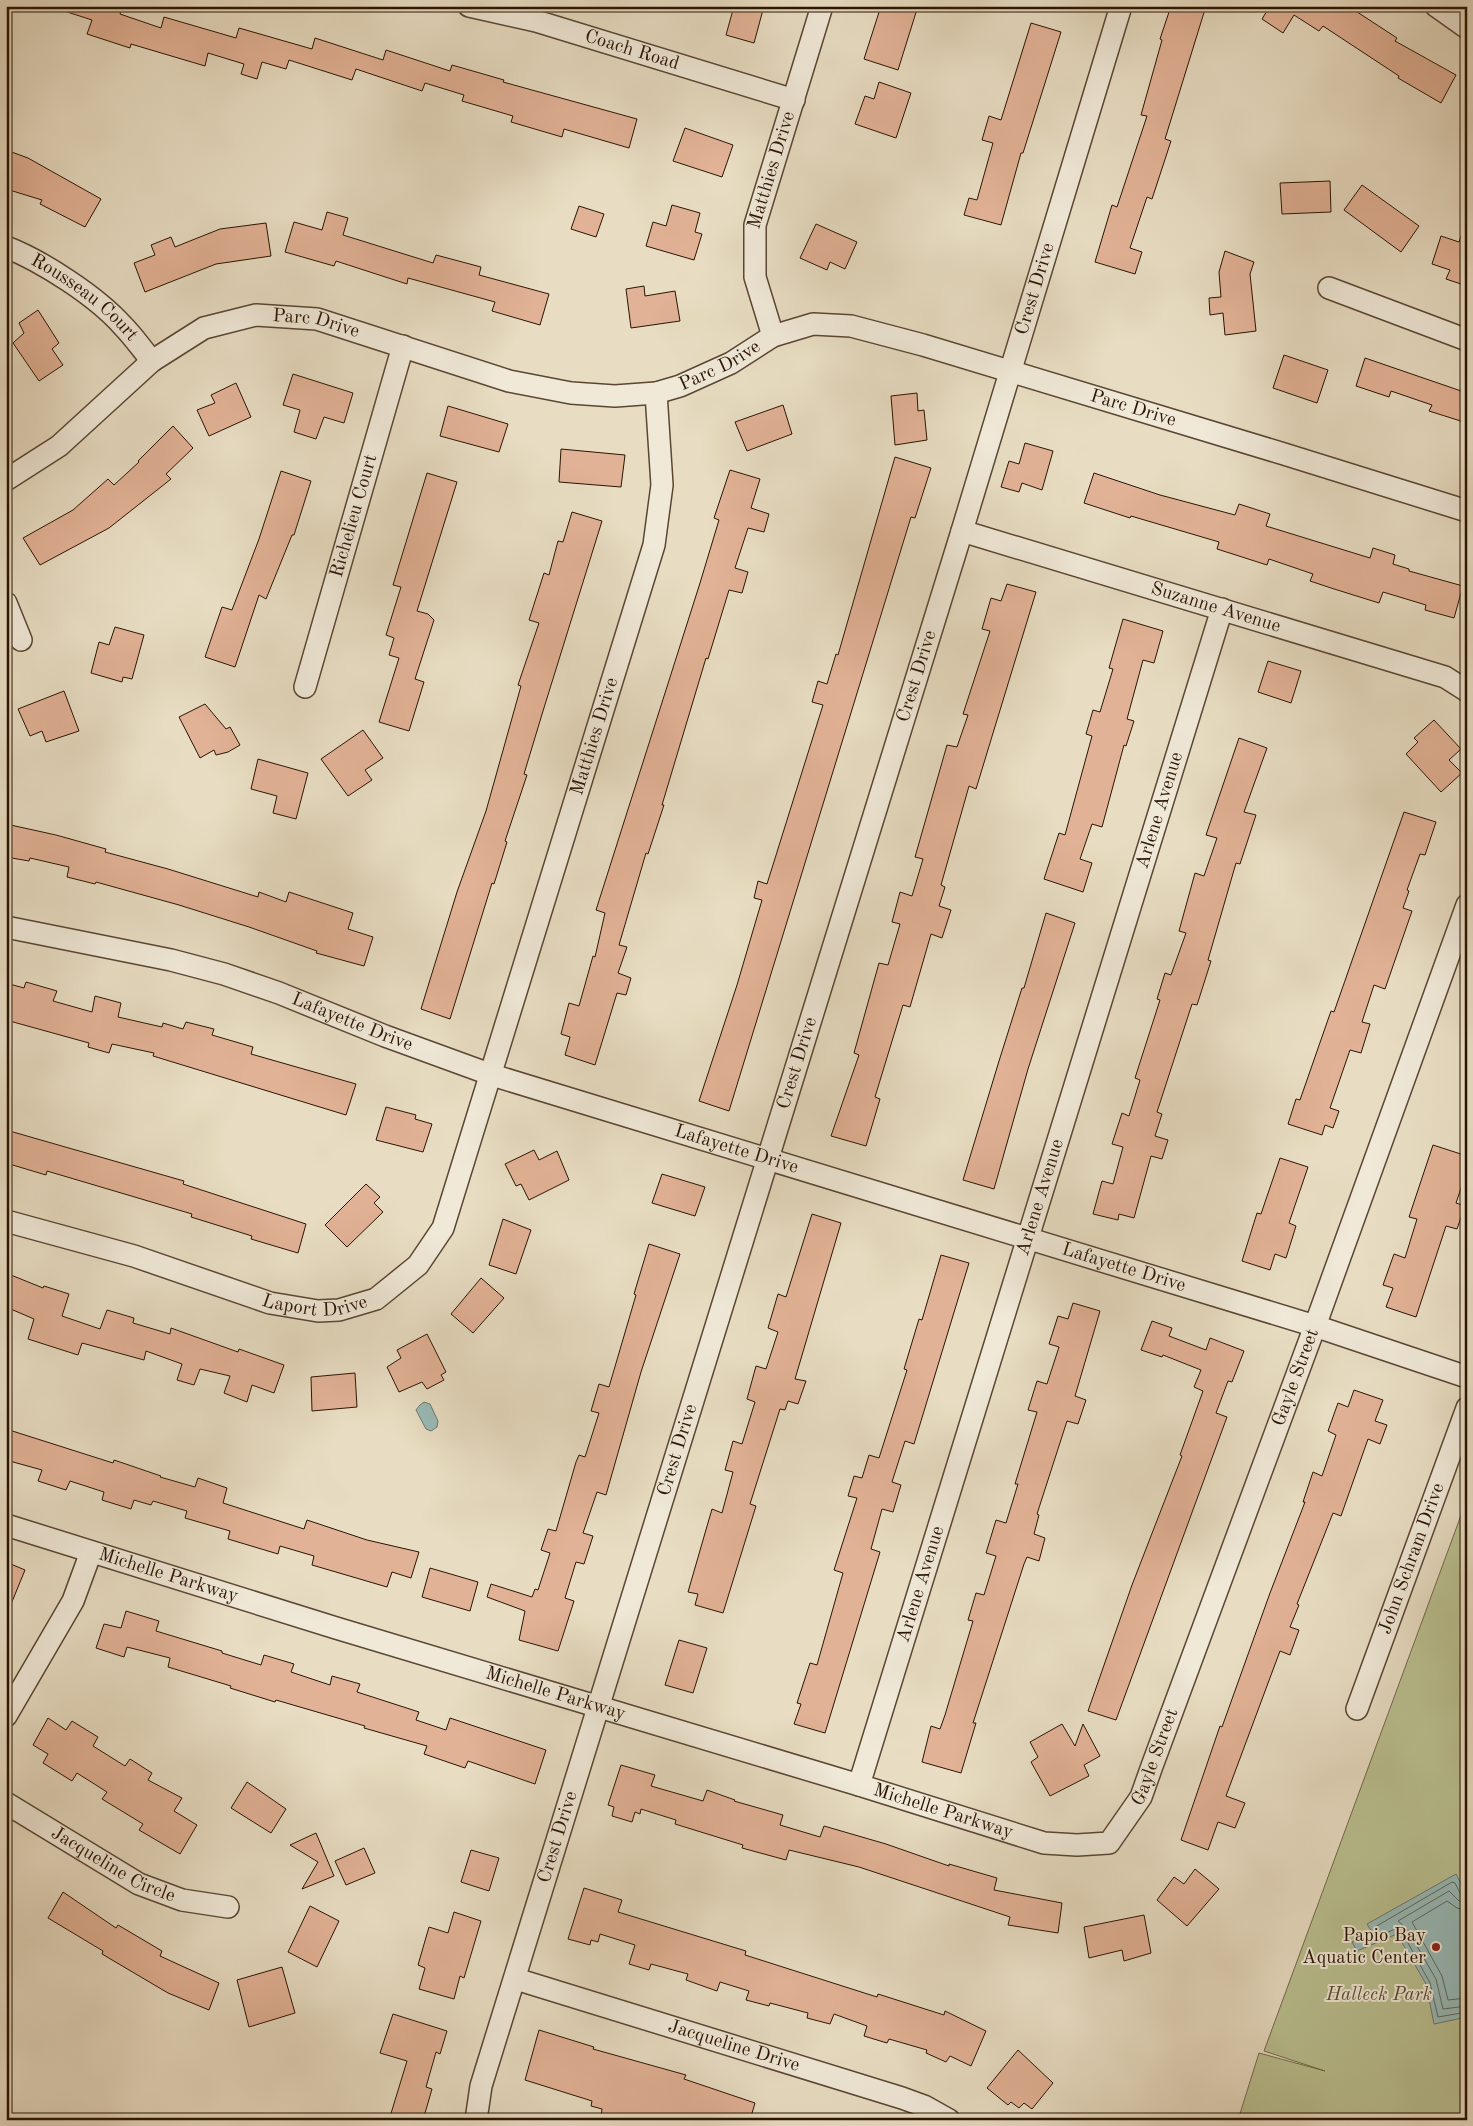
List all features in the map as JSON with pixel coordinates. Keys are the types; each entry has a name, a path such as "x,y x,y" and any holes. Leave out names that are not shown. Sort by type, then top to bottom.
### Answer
{"street":[{"name":"Coach Road","path":"469,6 538,14 794,100"},
{"name":"Matthies Drive","path":"773,336 755,276 755,225 822,6"},
{"name":"Crest Drive","path":"476,2120 482,2086 769,1160 1121,6"},
{"path":"1436,6 1467,28"},
{"name":"Rousseau Court","path":"6,247 26,255 81,289 121,323 152,361"},
{"path":"1329,288 1467,340"},
{"name":"Parc Drive","path":"6,480 59,446 152,361 204,328 256,315 317,319 509,380 571,393 615,396 656,393 680,386 731,363 773,336 813,324 851,326 923,345 1467,511"},
{"name":"Richelieu Court","path":"305,687 403,346"},
{"name":"Matthies Drive","path":"492,1075 546,890 654,544 662,485 656,393"},
{"name":"Suzanne Avenue","path":"962,531 1445,677 1467,691"},
{"path":"6,603 21,640"},
{"name":"Arlene Avenue","path":"860,1785 1222,609"},
{"name":"Gayle Street","path":"1109,1843 1140,1797 1315,1326 1467,905"},
{"name":"Lafayette Drive","path":"6,927 171,960 224,974 279,993 385,1036 492,1075 1315,1326 1467,1377"},
{"name":"Laport Drive","path":"6,1221 134,1256 270,1303 318,1311 339,1310 357,1305 376,1299 418,1265 443,1228 492,1075"},
{"name":"John Schram Drive","path":"1357,1709 1467,1408"},
{"name":"Michelle Parkway","path":"6,1525 336,1628 600,1706 1044,1843 1078,1845 1109,1843"},
{"path":"6,1716 73,1600 91,1552"},
{"name":"Jacqueline Circle","path":"6,1803 139,1884 182,1900 228,1907"},
{"name":"Jacqueline Drive","path":"516,1978 902,2098 924,2106 949,2120"}],"green space":[{"name":"Halleck Park","path":"1467,1499 1467,2120 1238,2120 1259,2053 1325,2071 1264,2051"}],"water":[{"path":"424,1402 430,1404 438,1421 437,1427 431,1431 426,1429 416,1410"},
{"name":"Papio Bay Aquatic Center","path":"1456,1874 1467,1895 1467,2017 1434,2024 1426,1984 1397,1934 1357,1951 1352,1942 1372,1932 1367,1924"}],"building":[{"path":"62,6 123,6 120,14 161,28 164,17 236,38 239,28 312,49 315,38 383,60 386,50 450,71 452,65 504,80 503,82 637,119 629,148 564,129 562,137 511,122 513,116 462,101 464,95 425,83 422,91 356,69 352,80 289,60 286,69 262,62 257,79 241,74 244,64 208,53 205,66 131,44 130,48 87,34 92,20 61,10"},
{"path":"734,6 764,6 754,43 726,35"},
{"path":"881,6 918,6 898,70 864,59"},
{"path":"1171,6 1206,6 1165,139 1171,141 1152,199 1147,197 1130,248 1142,252 1135,274 1095,262 1112,205 1117,207 1147,116 1141,115 1162,40 1160,39"},
{"path":"1270,6 1348,6 1397,38 1395,41 1456,75 1441,103 1398,78 1399,76 1323,26 1319,31 1294,15 1283,33 1262,19"},
{"path":"1031,23 1061,32 1023,153 1021,153 1001,225 964,215 969,198 977,200 993,143 982,140 989,116 1001,120"},
{"path":"879,82 911,93 896,138 855,124 865,96 874,99"},
{"path":"685,128 733,145 722,177 673,161"},
{"path":"6,150 28,158 101,199 85,227 40,204 42,200 6,189"},
{"path":"1330,181 1331,212 1282,214 1280,183"},
{"path":"1362,185 1419,226 1401,252 1344,210"},
{"path":"672,205 700,213 695,232 702,234 694,260 646,246 653,222 666,226"},
{"path":"579,206 604,214 596,237 571,229"},
{"path":"327,212 348,218 343,235 433,263 436,255 481,267 479,275 549,294 540,325 492,311 495,302 408,278 407,284 336,261 334,266 285,252 294,222 322,230"},
{"path":"266,223 271,256 216,264 145,292 134,263 155,255 151,245 171,237 175,247 220,229"},
{"path":"816,224 857,242 845,269 830,262 827,270 800,258"},
{"path":"1464,228 1467,228 1467,286 1446,279 1450,270 1432,264 1441,236 1459,242"},
{"path":"1225,251 1254,262 1250,274 1256,331 1225,335 1223,313 1210,315 1209,298 1221,297 1219,272"},
{"path":"644,286 645,296 675,291 680,321 631,328 626,289"},
{"path":"38,310 59,343 52,349 63,365 39,381 13,343 24,333 19,323"},
{"path":"1284,355 1328,370 1317,403 1273,388"},
{"path":"1365,358 1467,393 1467,423 1429,411 1432,405 1391,391 1389,397 1356,386"},
{"path":"293,374 353,393 344,423 324,417 316,439 294,432 300,410 283,405"},
{"path":"236,383 251,417 209,436 197,410 215,403 211,395"},
{"path":"917,393 918,411 924,410 927,440 895,445 891,396"},
{"path":"783,405 792,434 747,451 735,422"},
{"path":"448,406 508,424 499,452 440,436"},
{"path":"173,426 193,448 166,474 171,479 109,528 40,565 23,538 73,510 108,479 114,485"},
{"path":"1025,443 1053,451 1042,490 1022,483 1019,492 1001,487 1009,461 1019,464"},
{"path":"561,449 625,455 621,487 559,482"},
{"path":"895,457 931,468 915,518 911,517 729,1111 699,1101 737,985 762,900 754,898 758,881 767,884 823,705 812,702 818,681 827,684 836,654 838,655"},
{"path":"730,470 760,479 751,508 769,514 764,532 748,528 735,568 748,572 742,593 729,590 708,659 706,658 662,805 664,805 648,854 646,853 619,945 627,947 618,973 631,978 626,995 617,993 595,1065 565,1055 570,1037 561,1034 569,1003 579,1006 593,956 595,957 605,913 596,910 700,583 719,520 714,518"},
{"path":"281,471 311,481 294,535 292,535 266,599 259,595 235,667 205,657 222,607 232,610 259,539"},
{"path":"427,473 457,482 417,611 428,614 434,620 415,679 424,682 409,731 379,722 399,658 389,655 394,638 386,635 401,587 393,585"},
{"path":"1094,473 1160,495 1235,515 1239,504 1270,514 1266,526 1370,558 1373,548 1395,555 1393,564 1409,569 1409,571 1463,586 1454,618 1425,610 1426,605 1383,592 1379,603 1310,581 1313,574 1269,559 1267,565 1217,549 1219,542 1131,516 1130,518 1084,503"},
{"path":"572,512 602,521 524,774 527,775 505,841 507,842 494,884 492,883 450,1019 421,1009 457,892 486,811 521,686 518,685 539,623 529,620 544,573 549,575 558,541 563,542"},
{"path":"1007,584 1036,592 976,789 969,786 941,885 945,887 939,906 951,910 942,938 931,934 910,1007 903,1005 875,1097 880,1099 866,1146 831,1136 859,1055 854,1053 879,963 888,965 900,924 892,922 900,892 912,896 923,859 915,857 947,745 957,747 968,715 963,714 990,631 982,629 991,598 1001,601"},
{"path":"1123,619 1163,631 1154,663 1143,660 1127,719 1134,721 1126,746 1124,745 1102,827 1092,824 1080,859 1092,863 1083,892 1044,879 1059,833 1065,835 1092,736 1086,734 1093,710 1100,712 1113,669 1109,668"},
{"path":"115,627 144,635 132,679 123,677 122,682 91,673 99,642 109,645"},
{"path":"1268,661 1301,671 1291,703 1258,692"},
{"path":"64,691 79,731 46,742 42,731 30,736 18,709"},
{"path":"205,704 226,729 230,727 240,745 228,752 216,755 214,750 200,758 179,717"},
{"path":"1434,720 1461,749 1449,760 1462,773 1441,792 1406,754 1418,742 1414,738"},
{"path":"363,730 383,758 365,770 372,780 348,796 321,759"},
{"path":"1239,738 1267,748 1244,812 1256,815 1240,864 1236,863 1208,960 1211,961 1197,1005 1192,1004 1157,1112 1162,1114 1155,1136 1168,1140 1162,1159 1151,1156 1134,1218 1119,1214 1118,1220 1093,1214 1102,1181 1113,1184 1123,1147 1112,1144 1122,1113 1129,1116 1140,1080 1135,1078 1160,1000 1157,999 1165,973 1171,975 1186,933 1179,931 1195,873 1204,876 1217,838 1206,835"},
{"path":"258,759 308,773 296,819 273,813 277,796 251,789"},
{"path":"1404,812 1436,822 1425,855 1420,854 1407,890 1409,891 1403,908 1412,911 1385,989 1374,985 1362,1022 1370,1024 1361,1053 1350,1050 1330,1108 1339,1111 1333,1128 1325,1125 1322,1135 1288,1124 1296,1099 1300,1100 1331,1011 1334,1012"},
{"path":"6,824 106,849 105,852 258,897 259,892 286,902 289,892 353,913 348,929 373,937 364,966 316,953 317,951 249,927 179,905 96,882 95,884 67,877 69,867 30,858 29,861 6,857"},
{"path":"1046,913 1075,923 1028,1069 994,1189 963,1180"},
{"path":"26,982 57,991 53,1001 92,1012 95,996 121,1003 118,1017 162,1027 163,1023 183,1029 186,1022 214,1029 212,1035 253,1047 251,1054 356,1084 346,1115 153,1056 154,1053 112,1044 109,1053 88,1047 89,1043 6,1020 6,983 24,988"},
{"path":"386,1107 416,1115 415,1119 432,1124 423,1152 376,1140"},
{"path":"6,1130 184,1181 183,1184 306,1224 298,1253 251,1239 252,1236 191,1217 192,1214 47,1171 46,1175 6,1163"},
{"path":"1433,1145 1467,1156 1467,1171 1456,1203 1465,1206 1457,1229 1446,1226 1416,1317 1386,1307 1393,1288 1383,1285 1394,1254 1405,1258 1417,1219 1409,1217"},
{"path":"534,1150 539,1160 557,1151 569,1180 529,1200 521,1184 516,1186 505,1164"},
{"path":"1280,1158 1308,1167 1289,1223 1296,1226 1286,1258 1275,1254 1270,1270 1242,1261 1257,1213 1261,1214"},
{"path":"662,1174 705,1187 695,1216 652,1203"},
{"path":"366,1184 380,1197 374,1203 383,1212 347,1247 325,1225"},
{"path":"812,1214 841,1223 795,1379 806,1381 798,1404 788,1401 785,1410 780,1409 750,1504 756,1506 723,1613 695,1605 698,1594 688,1592 712,1509 722,1513 733,1472 725,1470 733,1441 742,1444 755,1402 747,1399 756,1366 766,1369 778,1332 768,1328 778,1294 786,1297"},
{"path":"503,1219 531,1230 516,1274 489,1265"},
{"path":"649,1244 680,1254 641,1372 606,1495 597,1492 583,1533 593,1536 584,1564 576,1562 565,1598 574,1601 558,1651 519,1640 525,1611 487,1597 491,1584 532,1597 535,1589 538,1590 550,1553 541,1550 548,1529 556,1531 579,1455 585,1457 599,1413 591,1411 599,1384 609,1387"},
{"path":"941,1255 969,1263 914,1444 905,1441 892,1482 901,1485 893,1512 882,1509 871,1549 880,1552 825,1733 794,1724 801,1704 797,1703 810,1663 817,1665 843,1573 834,1570 857,1498 848,1496 854,1476 862,1478 869,1455 879,1458 907,1370 904,1369 919,1319 922,1320"},
{"path":"6,1273 43,1288 44,1286 69,1294 62,1316 100,1329 107,1310 134,1318 133,1323 170,1334 171,1328 238,1352 239,1349 284,1365 274,1393 252,1385 247,1402 224,1393 230,1376 200,1369 194,1385 177,1380 182,1364 146,1351 144,1360 82,1343 78,1355 28,1339 34,1319 6,1307"},
{"path":"481,1278 504,1298 473,1333 451,1314"},
{"path":"1073,1303 1100,1311 1075,1396 1086,1400 1078,1424 1067,1421 1037,1514 1039,1515 1034,1534 1045,1538 1039,1561 1027,1557 1024,1564 973,1723 976,1723 961,1773 922,1762 931,1726 940,1729 945,1715 973,1621 968,1620 976,1593 984,1595 996,1556 986,1553 996,1520 1006,1523 1018,1484 1015,1484 1037,1412 1028,1410 1037,1381 1047,1384 1059,1347 1049,1344 1058,1316 1068,1319"},
{"path":"1152,1321 1172,1328 1169,1336 1206,1350 1210,1338 1244,1351 1232,1382 1228,1381 1216,1413 1227,1417 1116,1720 1088,1711 1132,1585 1182,1456 1180,1455 1203,1391 1194,1387 1201,1370 1163,1355 1162,1357 1141,1350"},
{"path":"427,1334 446,1372 441,1375 444,1380 427,1389 422,1382 399,1392 387,1367 401,1358 397,1350"},
{"path":"355,1373 357,1407 312,1411 311,1377"},
{"path":"1354,1390 1383,1400 1375,1421 1387,1425 1380,1444 1368,1439 1341,1516 1333,1513 1297,1604 1299,1605 1290,1627 1299,1630 1290,1655 1280,1651 1226,1796 1245,1803 1235,1828 1218,1822 1208,1850 1181,1840 1220,1726 1222,1727 1305,1502 1303,1502 1313,1472 1322,1476 1336,1435 1328,1431 1338,1403 1348,1407"},
{"path":"6,1429 113,1463 114,1460 160,1477 195,1487 198,1478 227,1488 223,1503 304,1529 307,1520 367,1540 419,1552 411,1578 392,1572 387,1587 312,1565 314,1556 280,1546 278,1554 228,1539 230,1531 185,1518 187,1511 153,1501 151,1505 134,1500 131,1509 102,1500 104,1492 70,1481 66,1490 38,1481 42,1470 6,1460"},
{"path":"6,1562 25,1570 7,1614 6,1613"},
{"path":"430,1568 478,1582 470,1611 422,1597"},
{"path":"126,1611 159,1621 156,1631 222,1651 222,1653 261,1665 264,1655 294,1664 291,1672 330,1685 332,1676 360,1684 357,1692 419,1712 416,1720 446,1730 450,1718 546,1750 535,1784 468,1761 465,1768 424,1754 427,1746 276,1700 275,1702 230,1688 231,1686 168,1667 170,1658 127,1647 124,1657 96,1648 104,1624 121,1628"},
{"path":"679,1640 707,1648 693,1693 665,1685"},
{"path":"48,1718 66,1730 72,1721 98,1737 93,1746 125,1766 130,1759 152,1773 148,1780 182,1798 174,1811 197,1825 180,1854 139,1830 143,1824 102,1799 107,1792 77,1773 72,1781 43,1763 48,1754 33,1745"},
{"path":"1062,1724 1075,1746 1083,1724 1100,1756 1084,1765 1089,1776 1050,1796 1031,1762 1038,1757 1030,1742"},
{"path":"621,1765 655,1775 651,1786 703,1801 707,1790 734,1801 783,1815 780,1825 820,1837 824,1826 886,1844 949,1866 949,1864 997,1878 994,1890 1062,1903 1058,1933 1008,1925 1010,1917 859,1867 789,1850 786,1860 742,1848 743,1845 675,1824 676,1820 641,1809 640,1814 635,1812 632,1822 612,1816 614,1807 608,1805"},
{"path":"247,1782 286,1809 271,1833 231,1808"},
{"path":"316,1833 334,1876 302,1889 318,1862 290,1845"},
{"path":"364,1848 375,1873 346,1885 335,1861"},
{"path":"471,1850 499,1858 489,1891 461,1882"},
{"path":"1195,1869 1219,1889 1187,1926 1157,1900 1174,1877 1184,1884"},
{"path":"584,1888 622,1900 618,1912 746,1951 745,1955 877,1997 878,1994 944,2015 945,2011 986,2031 971,2066 950,2056 946,2062 926,2053 927,2050 889,2039 887,2043 864,2036 867,2026 834,2014 830,2024 807,2018 808,2013 770,2003 769,2006 746,2000 749,1991 720,1982 717,1991 686,1980 688,1974 651,1964 649,1970 629,1964 635,1945 600,1934 598,1942 591,1940 590,1945 568,1939"},
{"path":"63,1892 116,1928 118,1925 162,1951 160,1956 219,1983 209,2010 168,1993 102,1954 103,1951 48,1918"},
{"path":"310,1906 339,1921 317,1967 288,1952"},
{"path":"454,1912 481,1921 464,1978 460,1976 454,1999 419,1989 425,1968 418,1965 429,1927 448,1933"},
{"path":"1144,1915 1151,1953 1124,1961 1122,1950 1089,1958 1084,1927"},
{"path":"282,1967 295,2013 249,2027 237,1980"},
{"path":"393,2014 447,2031 440,2054 436,2052 426,2087 432,2089 423,2120 389,2120 407,2061 380,2053"},
{"path":"539,2030 594,2047 593,2049 686,2075 684,2079 755,2103 750,2120 659,2120 643,2115 641,2120 618,2115 616,2120 601,2117 602,2109 591,2106 592,2101 525,2080"},
{"path":"1018,2050 1053,2083 1032,2109 1024,2103 1019,2108 1011,2102 1008,2105 987,2088"}],"place":[{"name":"Papio Bay Aquatic Center","path":"1436,1947"}]}
